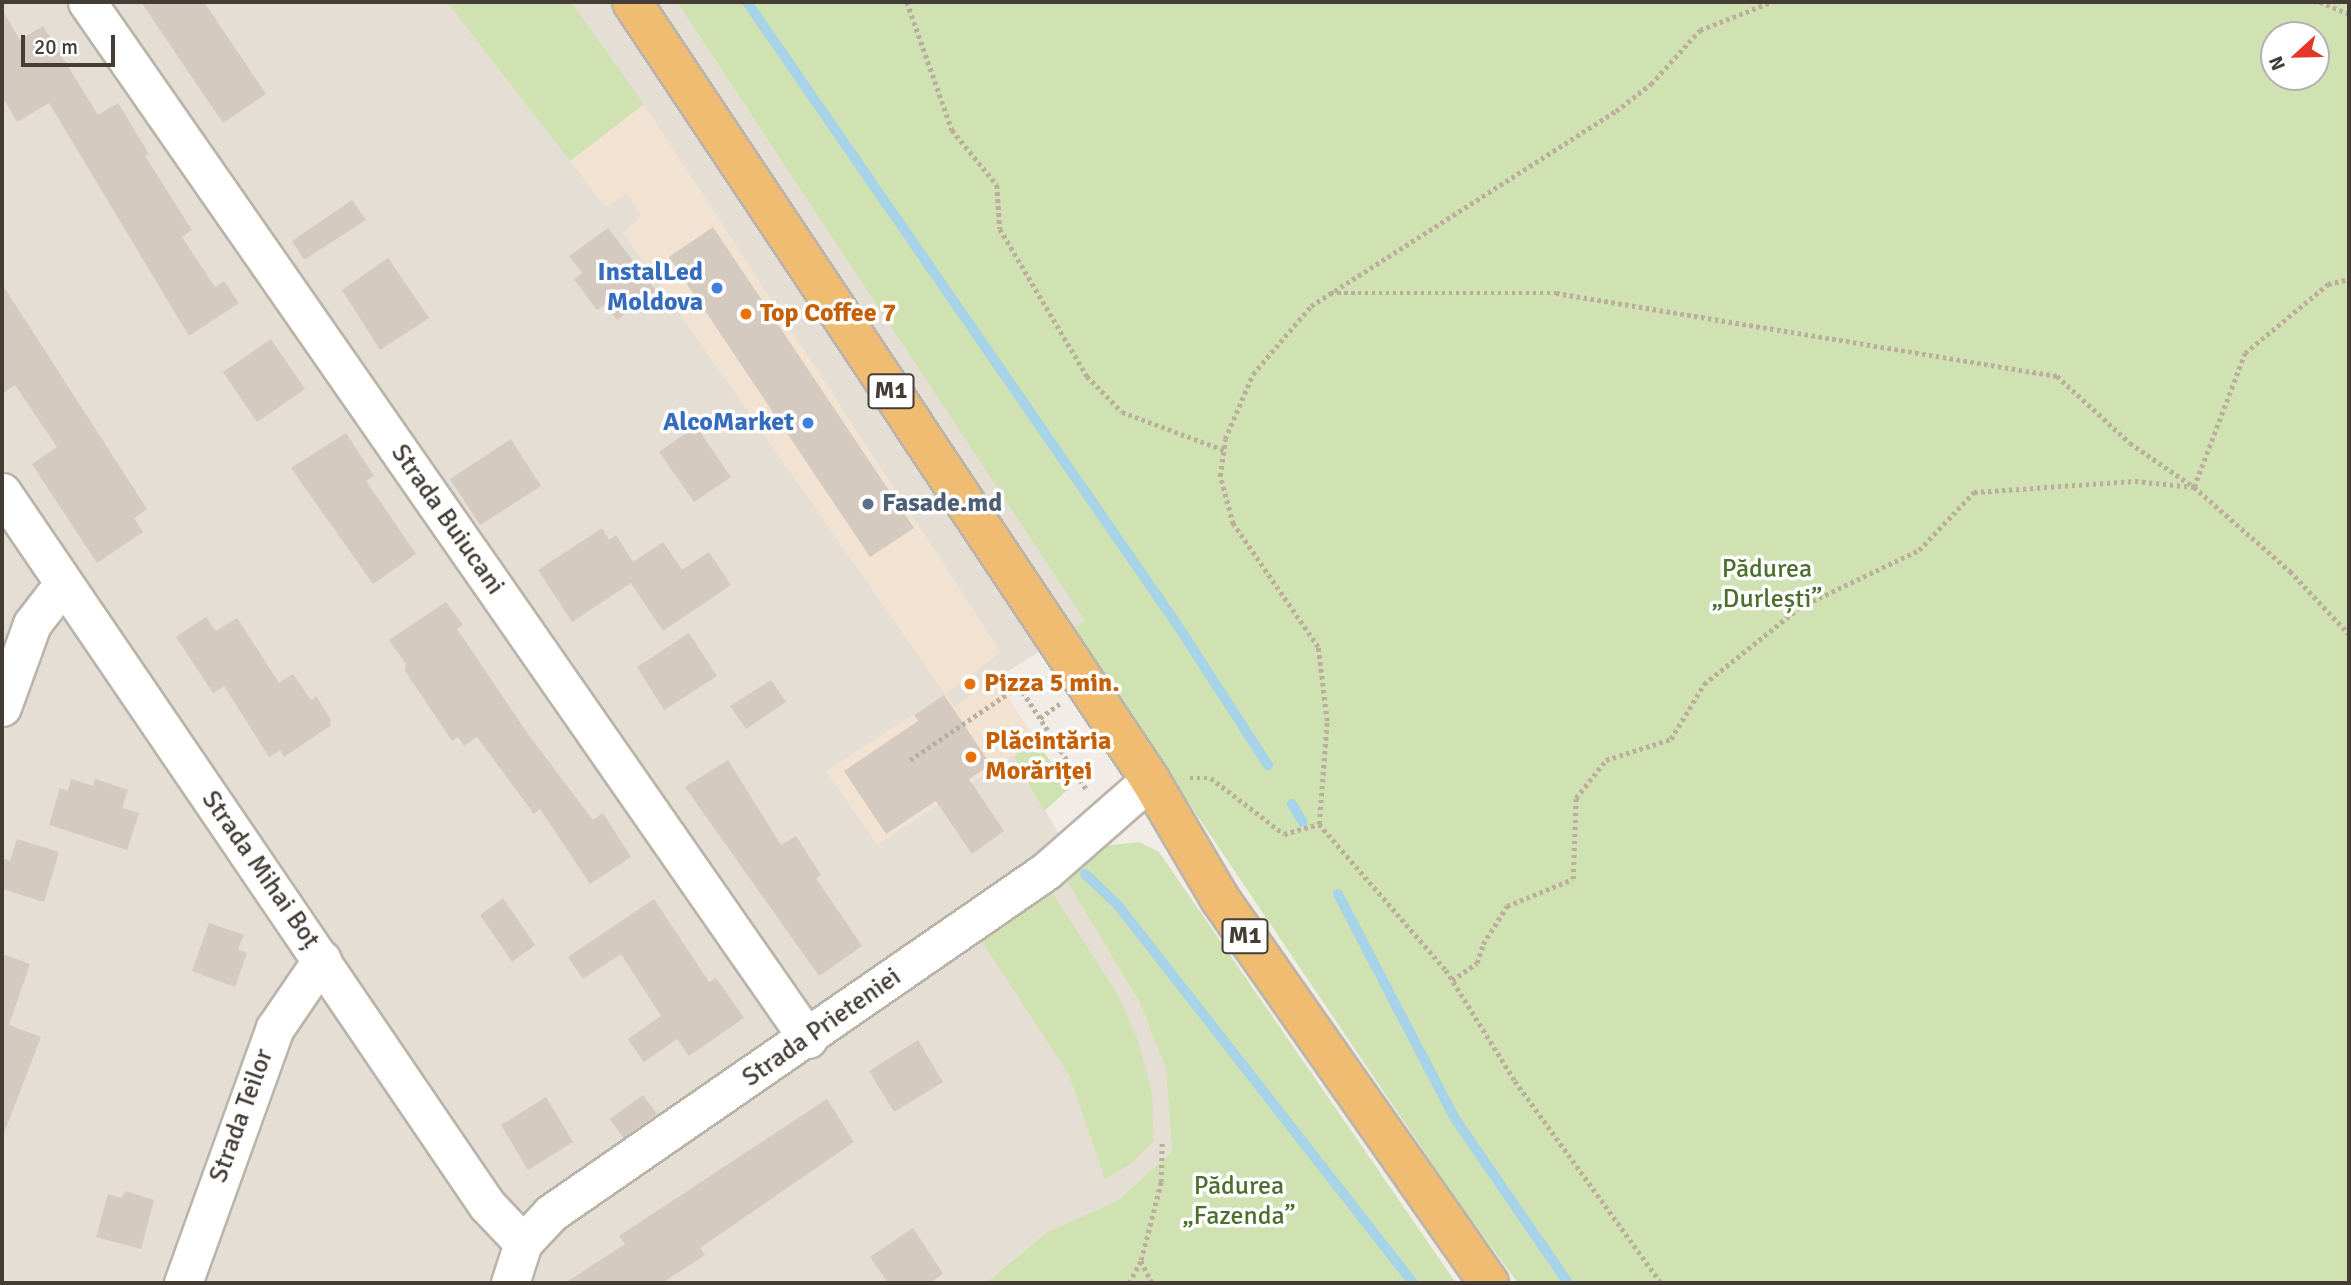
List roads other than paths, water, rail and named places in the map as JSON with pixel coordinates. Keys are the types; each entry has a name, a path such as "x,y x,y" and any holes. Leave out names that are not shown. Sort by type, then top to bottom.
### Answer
{"highway":[{"name":"M1","path":"632,2 1150,780 1220,899 1489,1283"}],"street":[{"name":"Strada Buiucani","path":"87,2 808,1039"},
{"name":"Strada Mihai Boț","path":"2,492 487,1205 523,1243"},
{"path":"2,707 32,624 63,584"},
{"name":"Strada Prieteniei","path":"510,1283 523,1243 551,1213 808,1039 1046,871 1150,780"},
{"name":"Strada Teilor","path":"183,1283 275,1028 322,959"}],"waterway":[{"path":"747,2 1178,626 1268,765"},
{"path":"1292,804 1303,822"},
{"path":"1085,874 1117,904 1413,1283"},
{"path":"1338,894 1454,1117 1568,1283"}],"place":[{"name":"InstalLed Moldova","path":"717,288"},
{"name":"Top Coffee 7","path":"746,314"},
{"name":"AlcoMarket","path":"808,423"},
{"name":"Fasade.md","path":"868,504"},
{"name":"Pizza 5 min.","path":"970,684"},
{"name":"Plăcintăria Morăriței","path":"971,757"}],"park label":[{"name":"Pădurea „Durlești”","path":"1767,585"},
{"name":"Pădurea „Fazenda”","path":"1239,1202"}]}
